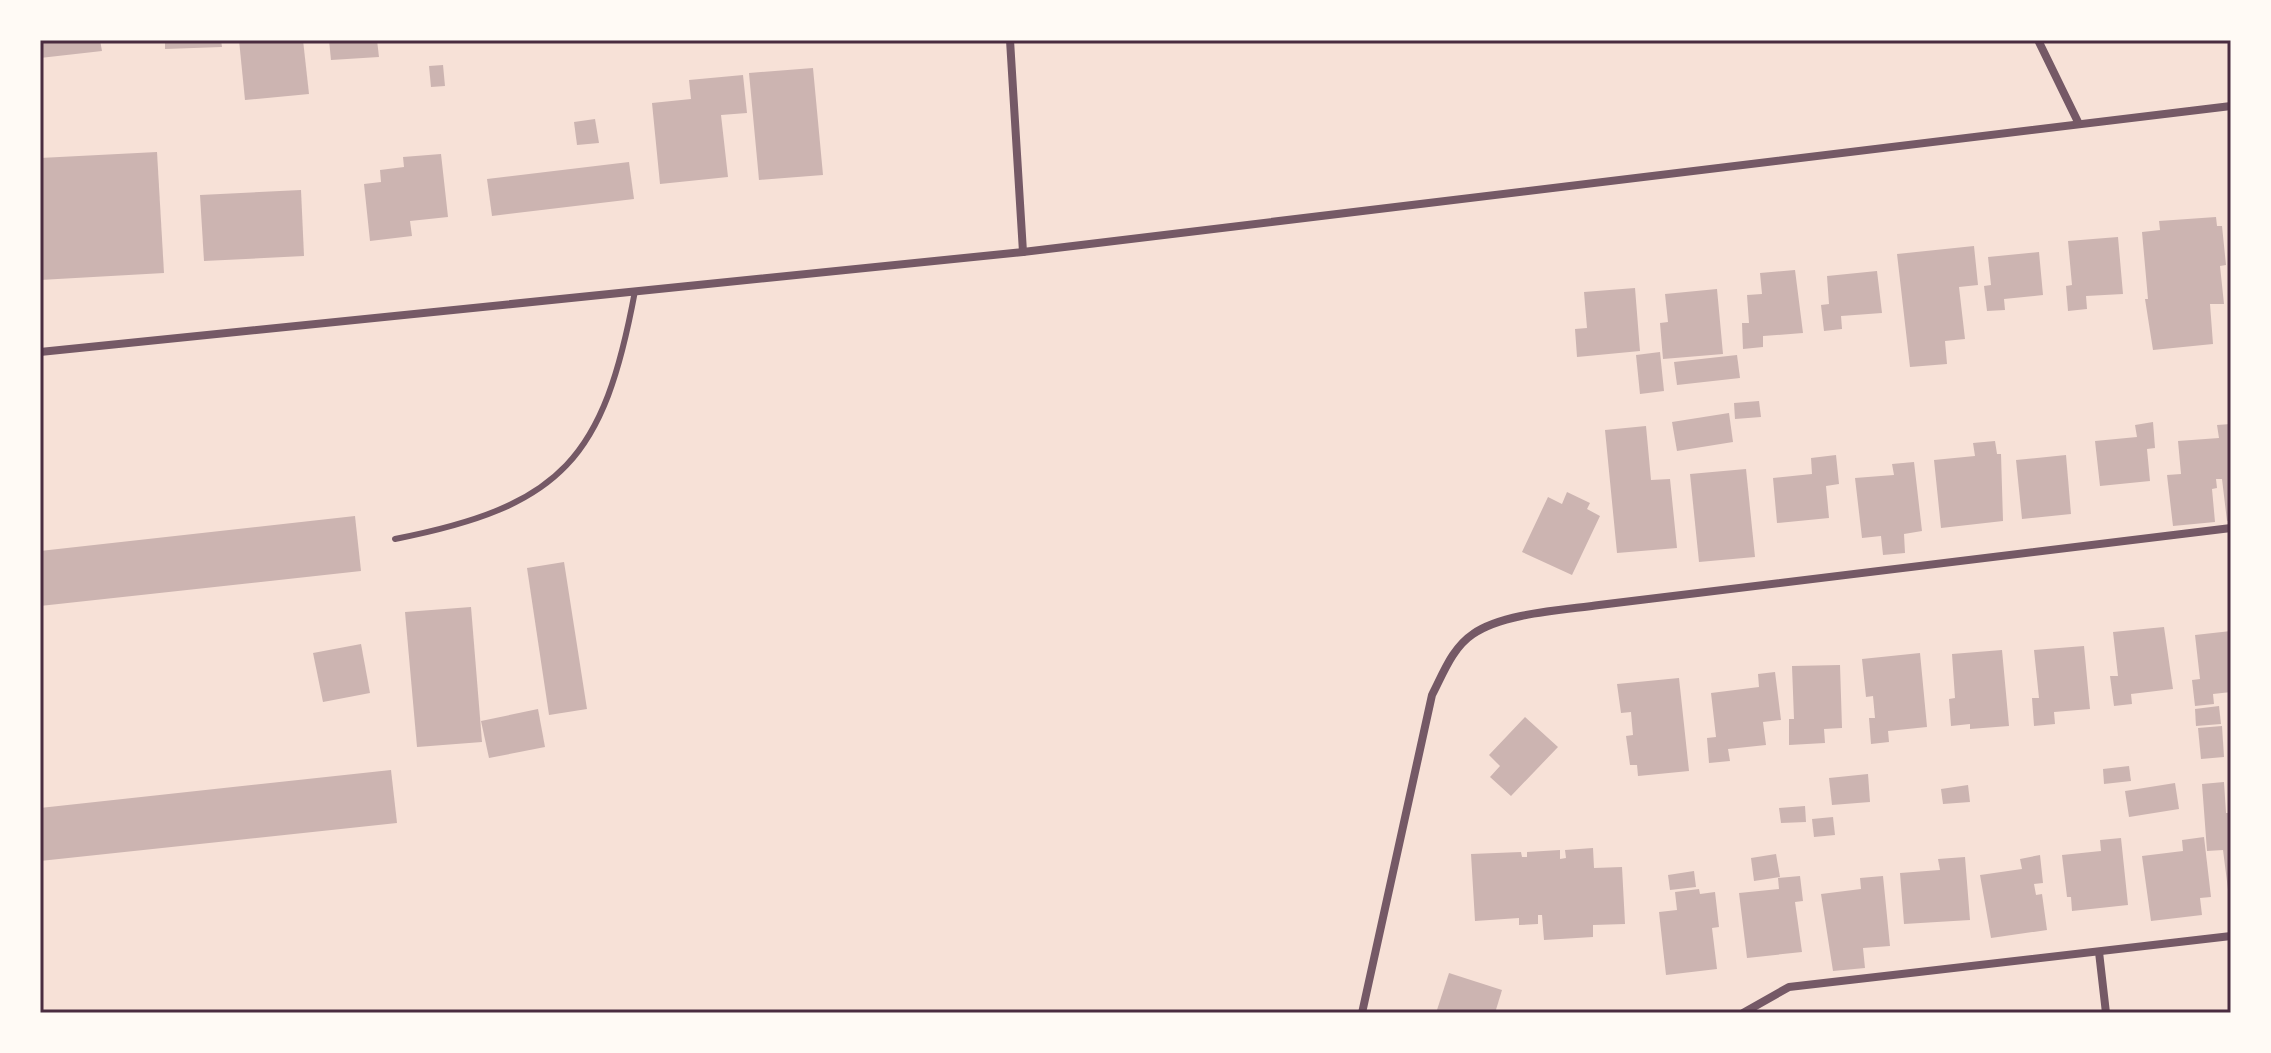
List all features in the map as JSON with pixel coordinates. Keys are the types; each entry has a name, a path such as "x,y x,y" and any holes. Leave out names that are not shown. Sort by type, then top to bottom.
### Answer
{"street":[{"path":"1010,40 1023,252"},
{"path":"2038,40 2078,122"},
{"path":"40,352 1023,252 2078,122 2231,106"},
{"path":"1362,1013 1432,695 1457,649 1474,633 1515,618 1599,605 2231,528"},
{"path":"1743,1013 1789,987 2231,936"},
{"path":"2099,952 2106,1013"}],"lane":[{"path":"395,539 444,530 496,513 543,489 570,463 595,426 613,385 635,291"}],"building":[{"path":"40,40 100,40 102,51 40,58"},
{"path":"165,40 221,40 222,47 165,49"},
{"path":"239,40 303,40 309,94 245,100"},
{"path":"329,40 377,40 379,57 331,60"},
{"path":"443,65 445,86 431,87 429,66"},
{"path":"813,68 823,175 759,180 749,73"},
{"path":"743,75 747,113 721,115 728,177 660,184 652,103 691,99 689,80"},
{"path":"595,119 599,143 577,145 574,122"},
{"path":"157,152 164,273 40,280 40,158"},
{"path":"441,154 448,217 410,221 412,236 370,241 364,184 381,182 380,170 404,167 403,157"},
{"path":"629,162 634,199 492,216 487,179"},
{"path":"301,190 304,256 204,261 200,195"},
{"path":"2216,217 2217,226 2222,226 2226,265 2220,266 2224,304 2210,304 2213,344 2153,350 2145,299 2148,299 2142,232 2160,230 2159,221"},
{"path":"2118,237 2123,294 2086,296 2087,309 2068,311 2066,286 2072,285 2068,241"},
{"path":"1974,246 1978,285 1959,287 1965,339 1945,341 1947,364 1910,367 1897,254"},
{"path":"2039,252 2043,295 2004,299 2005,310 1987,311 1984,286 1991,285 1988,257"},
{"path":"1795,270 1803,333 1763,336 1763,347 1743,349 1742,323 1749,323 1747,295 1762,294 1760,273"},
{"path":"1877,271 1882,313 1841,316 1842,329 1824,331 1821,305 1829,304 1827,276"},
{"path":"1635,288 1640,351 1577,357 1575,329 1587,328 1584,292"},
{"path":"1717,289 1723,354 1663,359 1660,323 1668,322 1665,294"},
{"path":"1660,352 1664,391 1640,394 1636,355"},
{"path":"1737,355 1740,378 1677,385 1674,362"},
{"path":"1759,401 1761,417 1735,419 1734,403"},
{"path":"1729,413 1733,442 1677,451 1672,422"},
{"path":"2153,422 2155,448 2147,449 2150,481 2100,486 2095,441 2137,437 2135,425"},
{"path":"2231,424 2231,520 2227,521 2222,479 2216,479 2217,488 2212,489 2215,522 2173,526 2167,475 2181,474 2178,441 2219,438 2217,425"},
{"path":"1646,426 1651,480 1670,479 1677,548 1617,553 1605,430"},
{"path":"1995,441 1997,454 2001,454 2003,521 1941,528 1934,460 1975,456 1973,443"},
{"path":"1836,455 1839,484 1826,486 1829,518 1777,523 1773,478 1812,474 1811,458"},
{"path":"2066,455 2071,514 2022,519 2016,460"},
{"path":"1914,462 1922,531 1904,534 1905,553 1883,555 1881,536 1862,538 1855,478 1894,475 1892,464"},
{"path":"1746,469 1755,557 1699,562 1690,474"},
{"path":"1567,492 1590,503 1587,509 1600,516 1572,575 1522,552 1548,497 1562,504"},
{"path":"355,516 361,571 40,606 40,551"},
{"path":"564,562 587,709 549,715 527,568"},
{"path":"471,607 482,742 417,747 405,612"},
{"path":"2164,627 2173,689 2131,694 2132,704 2114,706 2110,676 2118,676 2113,632"},
{"path":"2231,631 2231,692 2213,694 2214,704 2195,706 2192,680 2200,679 2195,635"},
{"path":"361,644 370,693 323,702 313,653"},
{"path":"2084,646 2090,709 2054,712 2055,724 2034,726 2032,698 2039,698 2034,650"},
{"path":"2002,650 2009,726 1970,729 1970,724 1951,726 1949,699 1955,698 1952,654"},
{"path":"1920,653 1927,727 1888,731 1889,742 1871,744 1869,718 1875,718 1873,696 1866,697 1862,659"},
{"path":"1840,665 1842,728 1824,729 1825,743 1789,745 1789,719 1794,719 1792,666"},
{"path":"1775,672 1781,720 1763,722 1766,745 1728,749 1730,761 1709,763 1707,738 1716,737 1711,693 1759,687 1758,674"},
{"path":"1679,678 1689,771 1638,776 1637,765 1630,765 1626,736 1633,735 1631,712 1621,713 1617,684"},
{"path":"2219,706 2221,724 2196,726 2195,709"},
{"path":"538,709 545,747 489,758 481,721"},
{"path":"1525,717 1558,747 1511,796 1490,777 1500,766 1489,755"},
{"path":"2222,726 2224,757 2201,759 2198,728"},
{"path":"2129,766 2131,781 2104,784 2103,769"},
{"path":"391,770 397,823 40,861 40,808"},
{"path":"1868,774 1870,802 1832,805 1829,778"},
{"path":"2224,782 2226,813 2231,813 2231,913 2223,850 2207,851 2202,784"},
{"path":"2175,783 2179,809 2129,817 2125,791"},
{"path":"1968,785 1970,802 1943,804 1941,789"},
{"path":"1805,806 1806,822 1781,823 1779,808"},
{"path":"1833,817 1835,835 1814,837 1812,819"},
{"path":"2204,837 2211,897 2200,898 2202,915 2151,921 2142,856 2183,851 2182,840"},
{"path":"2121,838 2128,905 2072,911 2071,897 2067,897 2062,855 2101,851 2100,840"},
{"path":"1593,848 1594,868 1622,867 1625,924 1593,925 1593,937 1544,940 1542,915 1538,915 1538,924 1519,925 1519,918 1475,921 1471,854 1521,852 1522,857 1527,857 1527,852 1560,850 1560,859 1566,858 1565,850"},
{"path":"1776,854 1780,877 1754,881 1751,858"},
{"path":"2040,855 2043,883 2034,884 2036,895 2042,894 2047,930 1991,938 1980,875 2022,869 2020,859"},
{"path":"1965,857 1970,920 1904,924 1900,873 1940,870 1938,859"},
{"path":"1694,871 1696,887 1670,890 1668,875"},
{"path":"1800,876 1803,901 1795,902 1802,952 1747,958 1739,893 1779,889 1778,878"},
{"path":"1883,876 1890,946 1863,948 1865,968 1833,971 1821,894 1861,889 1860,878"},
{"path":"1699,889 1700,894 1715,892 1719,927 1712,928 1717,969 1666,975 1659,912 1677,910 1675,892"},
{"path":"1449,973 1502,990 1495,1013 1436,1013"}]}
